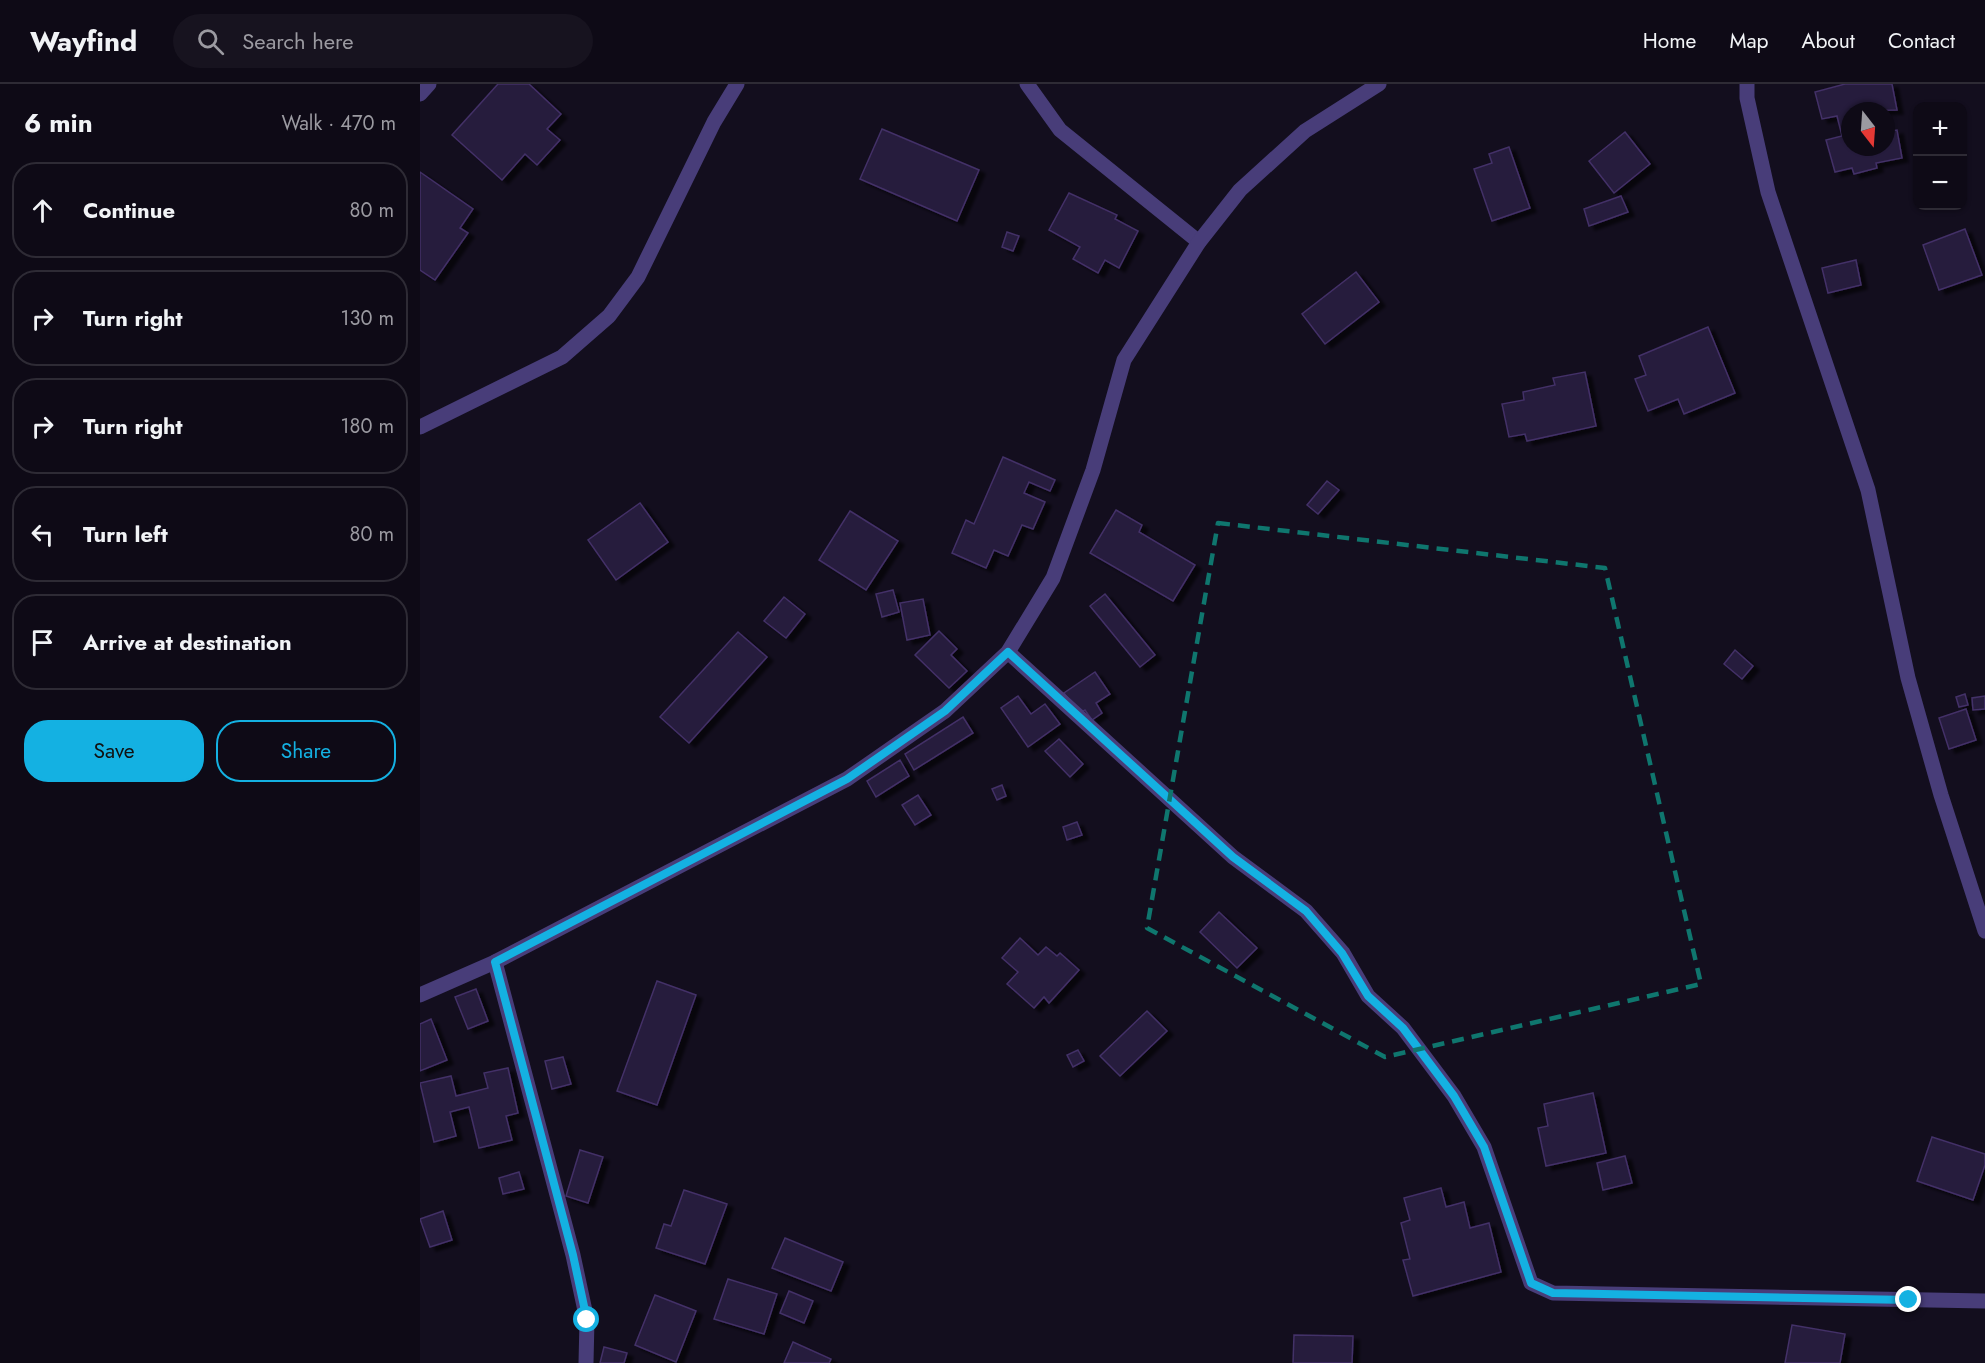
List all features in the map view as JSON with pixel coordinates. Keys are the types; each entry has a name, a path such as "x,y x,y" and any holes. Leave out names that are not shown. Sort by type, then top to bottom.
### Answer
{"street":[{"path":"420,94 429,84"},
{"path":"420,427 562,357 609,316 638,277 714,122 737,84"},
{"path":"1027,84 1060,130 1199,242"},
{"path":"420,995 495,962 847,779 945,711 1008,652 1053,578 1094,470 1124,360 1199,242 1240,190 1305,131 1379,84"},
{"path":"1747,84 1747,98 1768,192 1868,490 1908,678 1941,795 1985,931"},
{"path":"1008,652 1233,857 1306,911 1342,953 1368,996 1403,1028 1454,1096 1484,1147 1531,1283 1553,1293 1985,1301"},
{"path":"495,962 573,1255 587,1320 586,1363"}],"highlighted area":[{"path":"1218,523 1605,568 1701,984 1385,1057 1147,928"}],"building":[{"path":"498,84 529,84 561,114 547,129 560,140 537,165 525,154 502,180 452,135"},
{"path":"1845,84 1892,84 1897,110 1895,110 1895,102 1841,102 1841,132 1837,116 1822,119 1815,92"},
{"path":"882,129 979,170 957,221 860,179"},
{"path":"1895,130 1897,130 1902,158 1876,163 1877,168 1854,174 1852,168 1835,172 1826,140 1841,136 1841,156 1895,156"},
{"path":"1625,132 1650,164 1614,193 1589,161"},
{"path":"1509,147 1530,208 1492,221 1474,169 1492,163 1489,154"},
{"path":"420,172 473,209 460,228 468,233 435,280 420,270"},
{"path":"1069,193 1117,215 1115,219 1138,231 1119,268 1105,260 1098,273 1073,259 1080,247 1049,230"},
{"path":"1621,196 1628,212 1589,226 1584,209"},
{"path":"1965,229 1982,275 1939,290 1923,245"},
{"path":"1007,232 1019,236 1013,251 1002,247"},
{"path":"1856,260 1861,285 1828,293 1822,268"},
{"path":"1356,272 1379,302 1325,344 1302,314"},
{"path":"1708,327 1735,393 1684,414 1678,399 1648,411 1635,379 1646,375 1639,356"},
{"path":"1585,372 1596,426 1527,441 1525,434 1509,437 1502,404 1524,400 1523,392 1555,385 1553,378"},
{"path":"1003,457 1055,480 1050,491 1029,482 1024,493 1045,502 1033,529 1022,525 1008,556 994,550 986,568 952,553 966,520 974,524"},
{"path":"1327,481 1339,490 1318,514 1307,505"},
{"path":"640,503 668,542 616,580 588,540"},
{"path":"1116,510 1142,525 1139,532 1195,565 1173,601 1090,553"},
{"path":"850,511 898,541 866,590 819,560"},
{"path":"893,590 899,612 882,617 876,594"},
{"path":"1105,594 1155,655 1140,667 1090,606"},
{"path":"784,597 805,614 786,638 764,621"},
{"path":"923,599 930,635 907,640 900,603"},
{"path":"939,631 957,649 951,655 967,671 949,688 915,655"},
{"path":"738,632 767,657 689,743 660,717"},
{"path":"1735,650 1753,666 1742,679 1724,664"},
{"path":"1095,672 1110,694 1096,703 1102,713 1092,720 1085,710 1078,714 1064,693"},
{"path":"1965,694 1968,705 1959,707 1956,697"},
{"path":"1018,696 1031,714 1045,704 1060,724 1028,747 1001,708"},
{"path":"1985,696 1985,709 1973,710 1972,698"},
{"path":"1966,709 1976,740 1949,749 1939,718"},
{"path":"963,717 973,733 914,770 905,754"},
{"path":"1059,739 1083,764 1070,777 1045,751"},
{"path":"900,760 909,776 876,797 867,781"},
{"path":"1002,785 1006,796 997,800 992,789"},
{"path":"918,795 931,815 915,825 902,805"},
{"path":"1077,822 1082,835 1067,840 1063,827"},
{"path":"1219,912 1257,948 1237,968 1200,932"},
{"path":"1020,938 1038,955 1046,947 1057,956 1060,953 1079,970 1049,1003 1044,997 1034,1008 1007,984 1018,972 1002,958"},
{"path":"657,981 696,995 657,1105 617,1091"},
{"path":"476,989 488,1021 468,1029 455,997"},
{"path":"1147,1011 1167,1031 1120,1076 1100,1056"},
{"path":"431,1019 447,1060 420,1071 420,1024"},
{"path":"1078,1050 1084,1061 1073,1067 1067,1055"},
{"path":"563,1057 571,1084 552,1089 545,1061"},
{"path":"508,1068 518,1113 506,1116 512,1140 479,1148 469,1107 450,1112 456,1136 434,1142 420,1083 451,1076 456,1096 488,1088 484,1073"},
{"path":"1593,1093 1606,1153 1546,1166 1538,1128 1548,1126 1544,1104"},
{"path":"1932,1137 1985,1154 1985,1165 1973,1200 1917,1181"},
{"path":"580,1150 603,1157 588,1203 566,1196"},
{"path":"1625,1156 1632,1183 1603,1190 1597,1163"},
{"path":"519,1172 524,1189 503,1194 499,1178"},
{"path":"1441,1188 1446,1207 1464,1202 1470,1228 1489,1223 1501,1272 1413,1296 1403,1260 1410,1259 1401,1223 1410,1220 1404,1198"},
{"path":"684,1190 727,1204 705,1264 656,1248 664,1224 671,1226"},
{"path":"443,1211 452,1240 430,1247 420,1219"},
{"path":"785,1238 843,1262 831,1291 772,1268"},
{"path":"728,1279 777,1294 764,1334 714,1319"},
{"path":"789,1291 813,1301 804,1323 780,1313"},
{"path":"655,1295 696,1311 676,1362 635,1345"},
{"path":"1792,1325 1845,1334 1840,1363 1785,1363"},
{"path":"1294,1335 1353,1336 1352,1363 1293,1363"},
{"path":"793,1342 831,1359 829,1363 784,1363"},
{"path":"604,1347 627,1353 624,1363 600,1363"}],"route":[{"path":"587,1320 573,1255 495,962 847,779 945,711 1008,652 1233,857 1306,911 1342,953 1368,996 1403,1028 1454,1096 1484,1147 1531,1283 1553,1293 1909,1300"}]}
